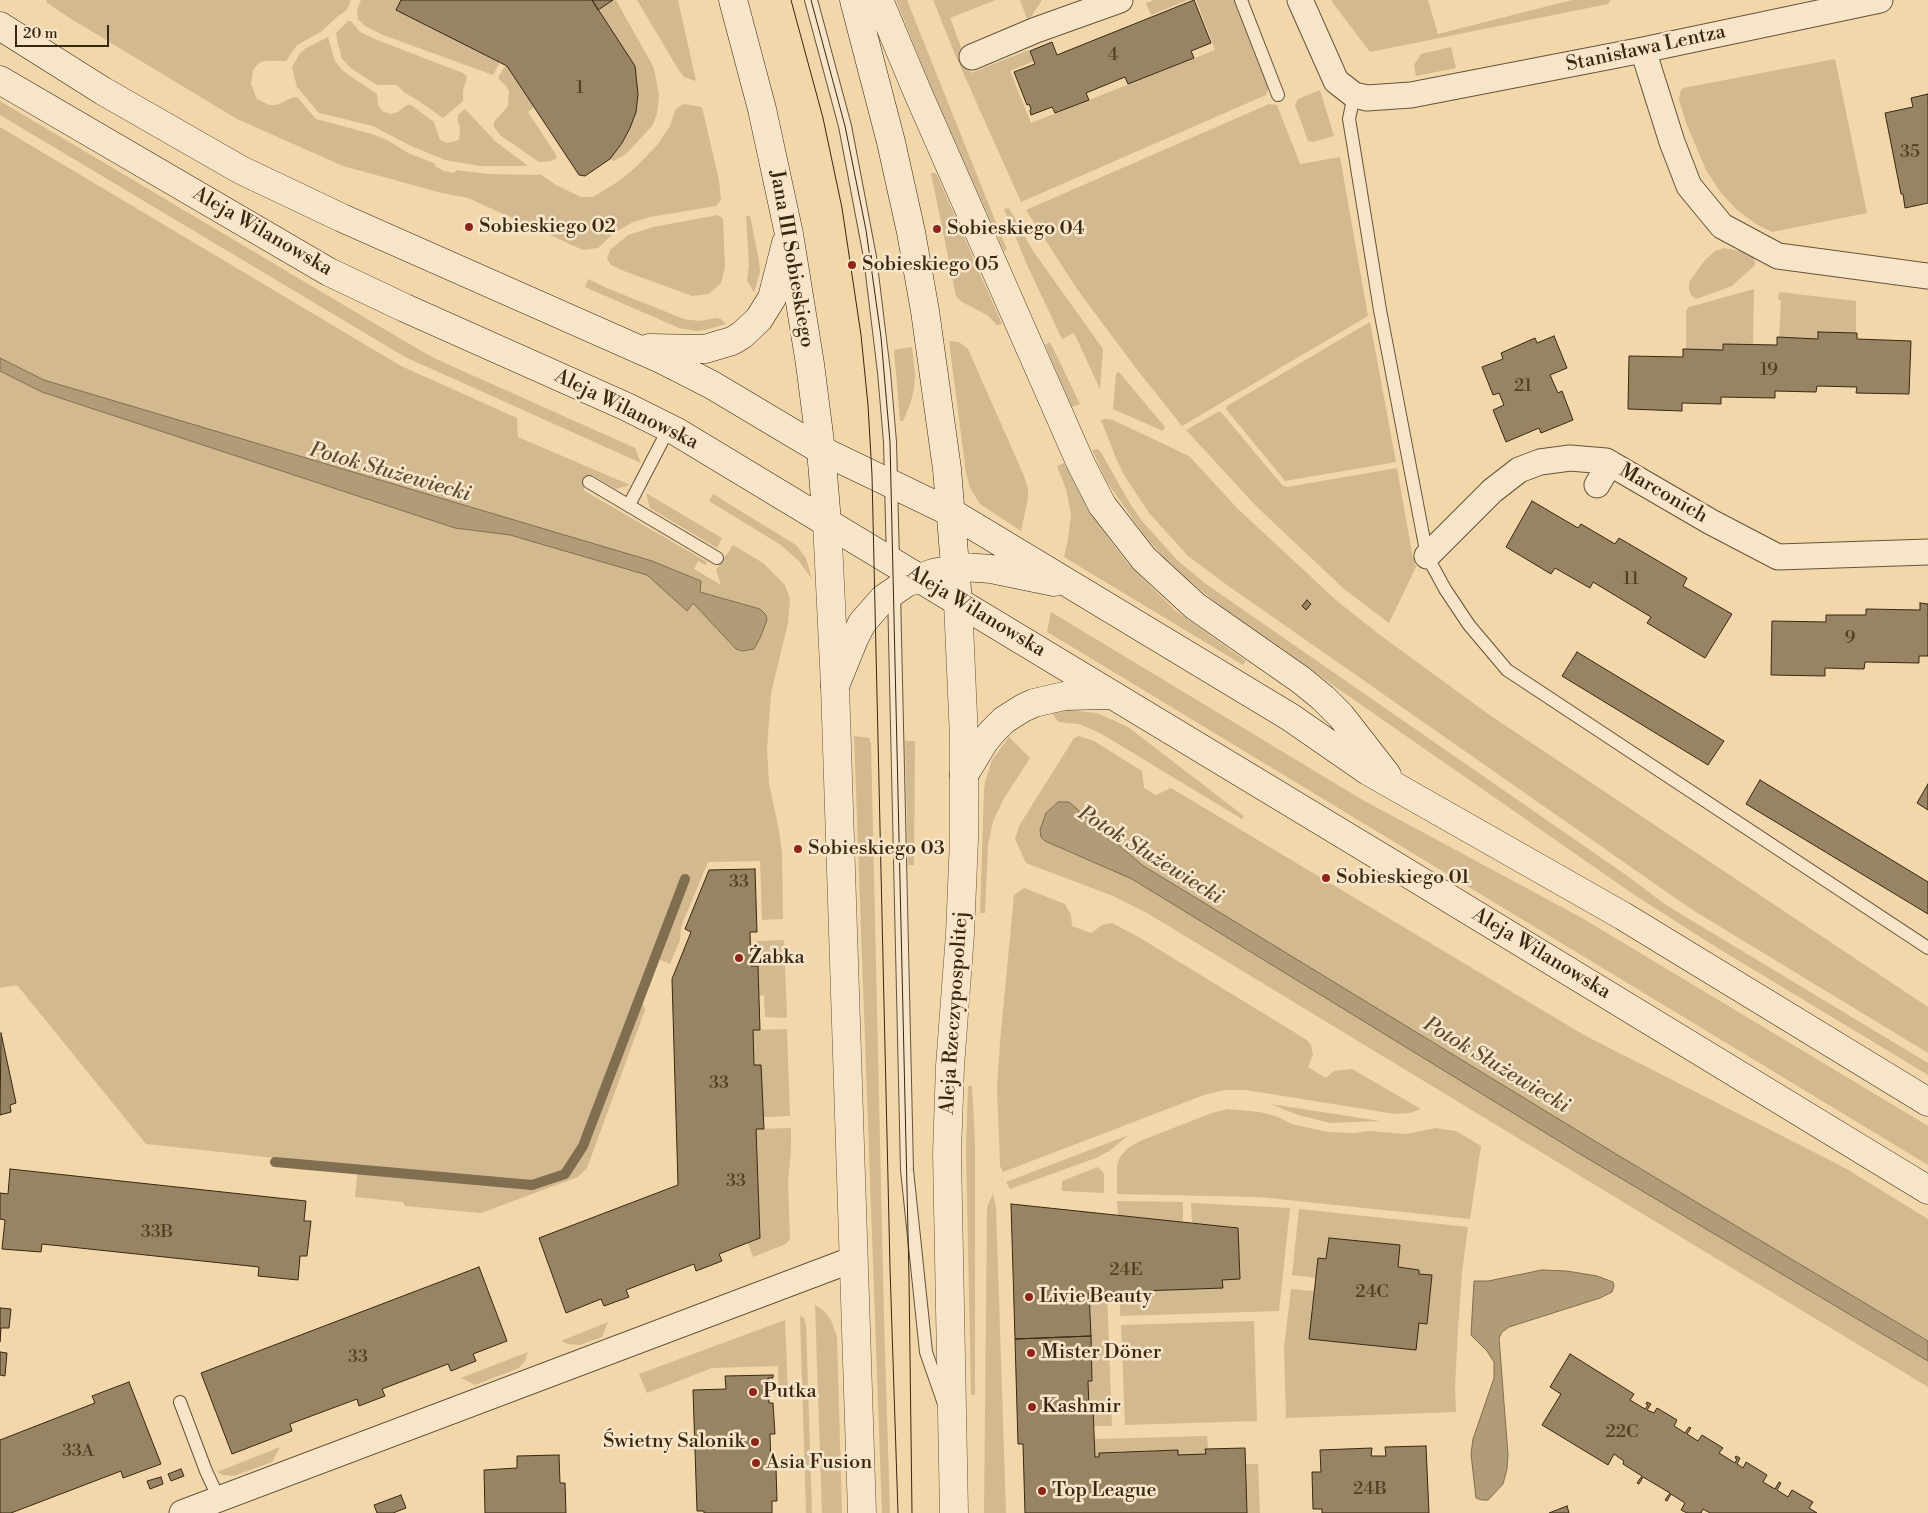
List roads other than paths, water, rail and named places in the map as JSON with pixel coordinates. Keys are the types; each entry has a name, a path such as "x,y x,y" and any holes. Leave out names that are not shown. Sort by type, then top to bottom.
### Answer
{"main road":[{"name":"Jana III Sobieskiego","path":"734,0 762,110 789,234 821,450 827,522"},
{"path":"854,0 890,134 911,232 933,361 952,513"},
{"path":"879,0 1081,464 1102,506 1144,560 1195,606 1301,680 1323,698 1341,716 1398,788"},
{"path":"0,26 103,91 241,170 342,218 635,347 712,385 821,450 952,513 1290,717 1343,755 1623,916 1928,1102"},
{"name":"Aleja Wilanowska","path":"0,80 329,272 670,428 1113,694 1928,1190"},
{"path":"635,347 705,349 732,341 742,335 758,319 772,298 789,234"},
{"name":"Aleja Rzeczypospolitej","path":"952,513 962,676 964,775 961,924 948,1122 947,1188 954,1513"},
{"path":"827,522 835,686 862,1513"},
{"path":"835,686 851,644 862,623 875,607 894,590 919,578 956,568 978,567 1077,588"},
{"path":"964,775 992,732 1004,720 1023,708 1034,703 1064,696 1113,694"}],"street":[{"path":"972,57 1036,30 1120,0"},
{"path":"1300,0 1336,81 1354,95"},
{"name":"Stanisława Lentza","path":"1354,95 1367,98 1411,95 1643,50 1880,0"},
{"path":"1643,50 1672,142 1689,186 1722,226 1778,256 1928,276"},
{"name":"Marconich","path":"1426,556 1492,491 1519,470 1540,462 1570,458 1601,459 1610,463 1711,522 1778,557 1928,552"},
{"path":"1597,485 1610,463"},
{"path":"182,1513 854,1258"}],"lane":[{"path":"812,0 847,135 869,248 884,372 894,562 907,1170 926,1352 952,1429"},
{"path":"1241,0 1278,95"},
{"path":"1354,95 1349,119 1377,293 1426,556 1469,625 1507,670 1928,948"},
{"path":"629,505 670,428"},
{"path":"589,482 717,558"},
{"path":"180,1402 206,1471 219,1499"}],"waterway":[{"path":"275,1162 532,1185 565,1174 583,1146 685,879"}],"tram line":[{"path":"791,0 823,118 842,208 861,335 868,405 872,475 890,1268 898,1513"},
{"path":"811,0 845,126 866,230 881,337 890,442 909,1277 912,1513"}],"place":[{"name":"Sobieskiego 02","path":"469,227"},
{"name":"Sobieskiego 04","path":"937,229"},
{"name":"Sobieskiego 05","path":"852,265"},
{"name":"Sobieskiego 03","path":"798,849"},
{"name":"Sobieskiego 01","path":"1326,878"},
{"name":"Żabka","path":"739,958"},
{"name":"Livie Beauty","path":"1029,1297"},
{"name":"Mister Döner","path":"1031,1353"},
{"name":"Putka","path":"753,1392"},
{"name":"Kashmir","path":"1032,1407"},
{"name":"Świetny Salonik","path":"755,1442"},
{"name":"Asia Fusion","path":"756,1463"},
{"name":"Top League","path":"1042,1491"}],"water label":[{"name":"Potok Służewiecki","path":"390,473"},
{"name":"Potok Służewiecki","path":"1150,856"},
{"name":"Potok Służewiecki","path":"1496,1066"}]}
